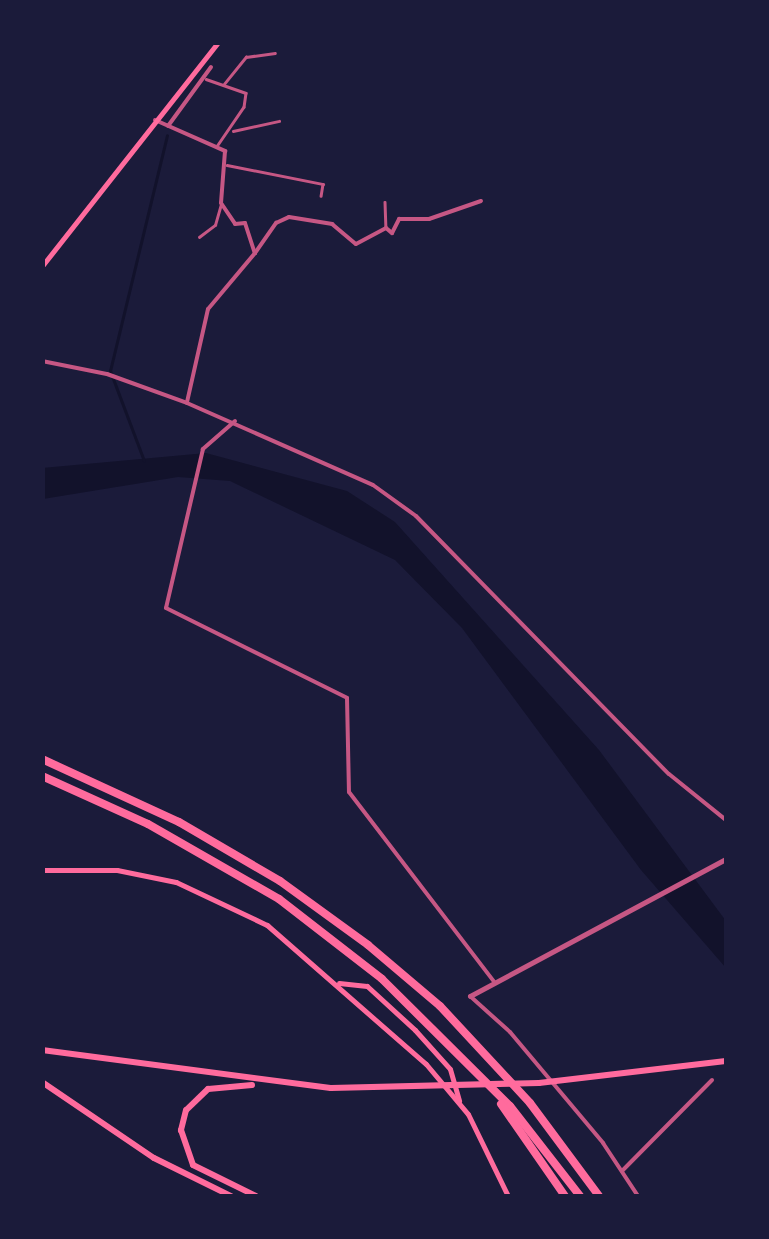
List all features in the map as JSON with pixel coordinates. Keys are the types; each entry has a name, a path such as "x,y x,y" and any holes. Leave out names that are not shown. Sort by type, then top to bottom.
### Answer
{"highway":[{"path":"42,759 179,822 280,882 440,1006 530,1103 599,1196"},
{"path":"42,776 148,824 279,899 382,979 542,1144 580,1196"},
{"path":"479,1078 540,1152 565,1196"}],"main road":[{"path":"42,266 218,42"},
{"path":"42,870 117,870 215,896 267,925 339,983 459,1104"},
{"path":"339,983 367,986 450,1069 459,1104 508,1196"},
{"path":"42,1050 278,1085"},
{"path":"256,1196 193,1164 180,1130 186,1110 208,1090 278,1085 412,1088 589,1079 726,1060"},
{"path":"42,1082 154,1158 231,1196"}],"street":[{"path":"168,126 211,67"},
{"path":"155,120 217,146 227,165 222,203 235,224 245,223 254,253"},
{"path":"187,403 208,310 276,223 289,217 332,224 356,244 386,228 392,233 400,219 429,220 481,201"},
{"path":"42,362 107,374 235,421 332,462 416,516 669,774 726,820"},
{"path":"235,421 202,449 198,484 166,608 347,698 349,792 495,983"},
{"path":"638,1196 510,1032 470,996 650,896 726,860"},
{"path":"622,1171 712,1080"}],"lane":[{"path":"223,85 246,58 275,53"},
{"path":"206,78 246,93 231,131 217,146"},
{"path":"231,131 279,122"},
{"path":"227,165 323,184 321,196"},
{"path":"385,202 386,228"},
{"path":"200,237 214,225 222,203"}],"shaded area":[{"path":"206,453 347,491 395,522 599,750 726,921 726,968 641,870 462,628 395,560 230,481 178,477 43,499 42,468"}],"waterway":[{"path":"144,461 110,371 167,136"}]}
